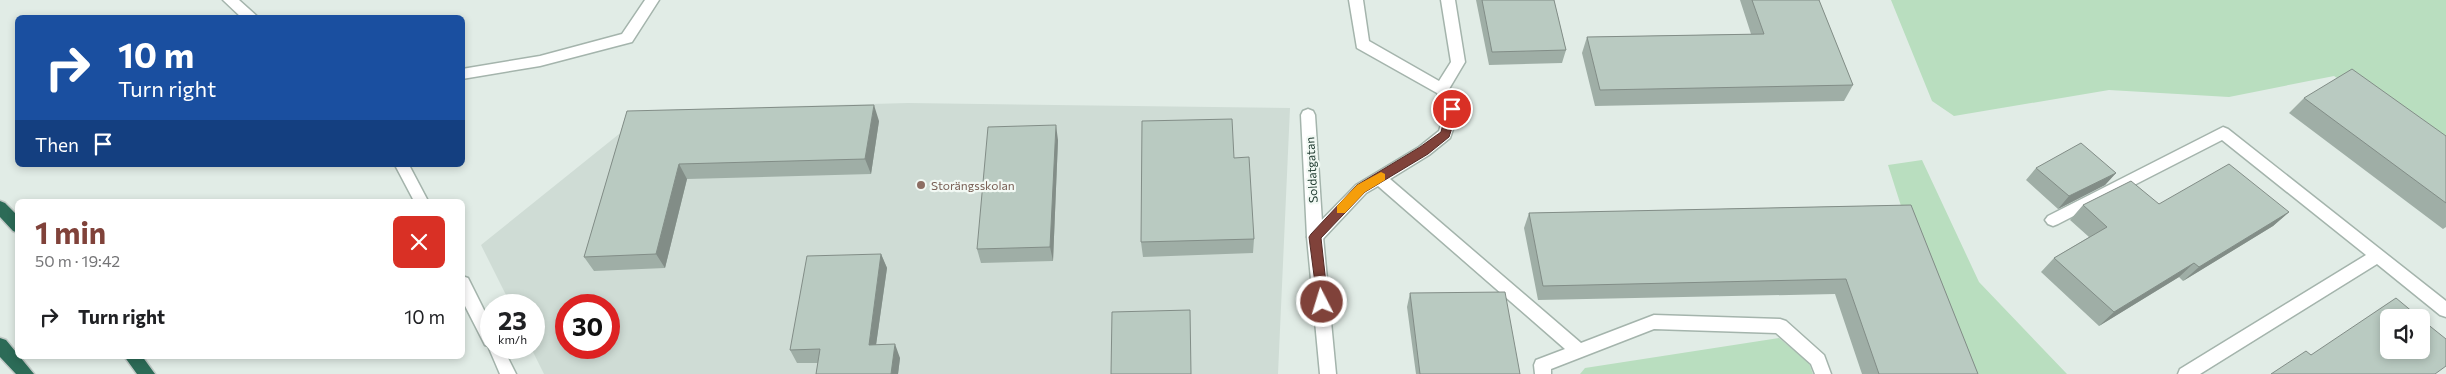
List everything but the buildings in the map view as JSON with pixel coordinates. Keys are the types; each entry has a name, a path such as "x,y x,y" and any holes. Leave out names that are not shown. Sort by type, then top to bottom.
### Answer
{"highway":[{"path":"0,207 15,224"},
{"path":"0,345 26,374"},
{"path":"134,359 147,374"}],"street":[{"path":"230,0 248,15"},
{"path":"465,74 540,61 627,38 652,0"},
{"path":"1315,237 1361,189 1424,151 1445,134 1452,109 1442,89 1362,44 1356,0"},
{"path":"1442,89 1458,62 1448,0"},
{"name":"Soldatgatan","path":"1308,115 1315,237 1328,374"},
{"path":"2053,220 2223,133 2446,310"},
{"path":"403,167 420,199"},
{"path":"1379,178 1579,351"},
{"path":"2186,374 2378,256"},
{"path":"465,290 480,319"},
{"path":"1543,374 1542,365 1654,322 1780,326 1818,360 1823,374"},
{"path":"500,359 508,374"}],"shaded area":[{"name":"Storängsskolan","path":"908,103 1290,108 1278,374 544,374 536,359 545,359 545,294 506,294 481,245 629,126 656,110"}],"green space":[{"path":"1891,0 2446,0 2446,151 2334,76 2229,97 2109,90 1954,116 1932,101"},
{"path":"1922,160 1979,282 2067,374 1970,374 1902,209 1888,165"},
{"path":"1779,338 1809,363 1813,374 1580,374 1585,368"}],"slow traffic":[{"path":"1341,210 1361,189 1381,177"}],"place":[{"name":"Storängsskolan","path":"921,185"}],"route":[{"path":"1322,302 1315,237 1361,189 1424,151 1445,134 1452,109"}]}
